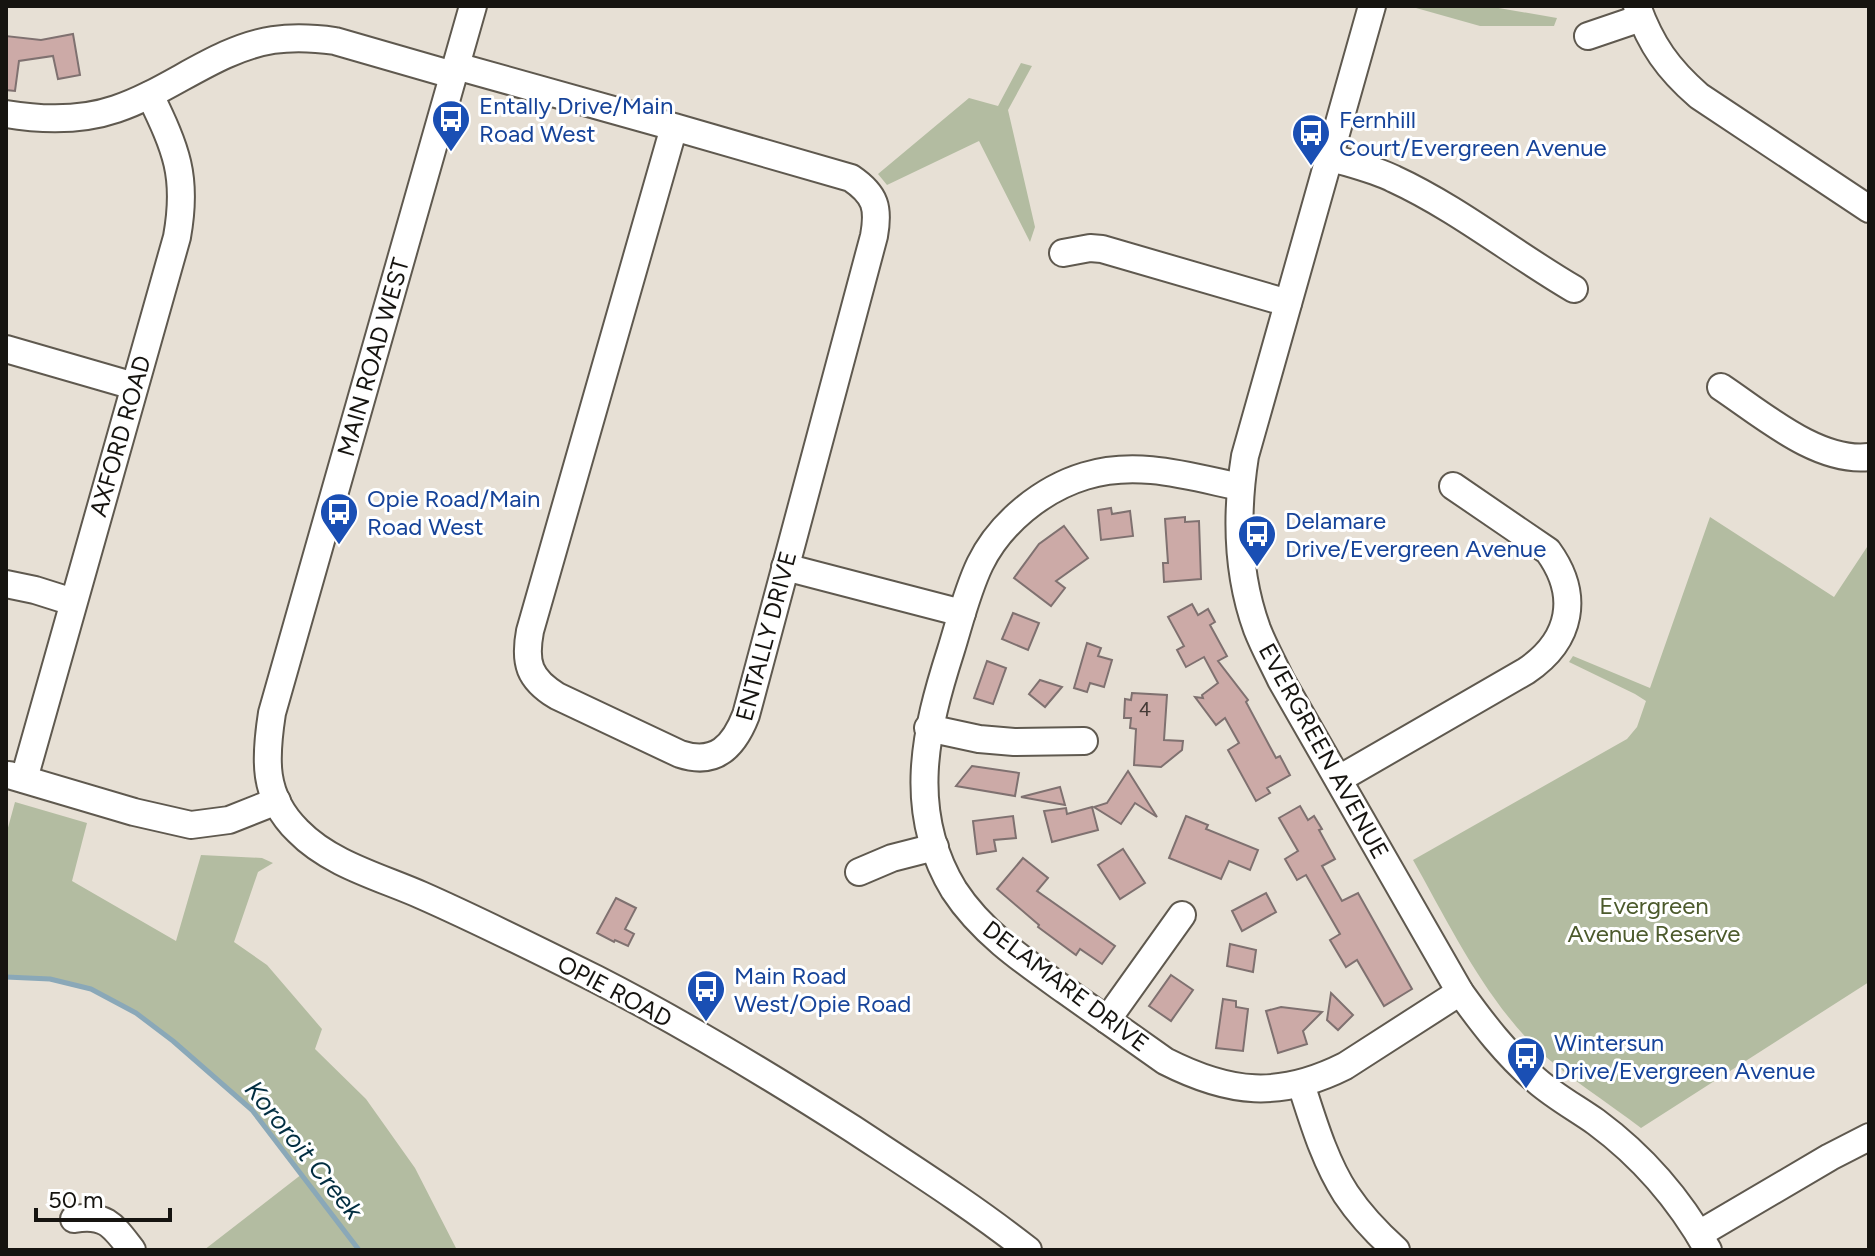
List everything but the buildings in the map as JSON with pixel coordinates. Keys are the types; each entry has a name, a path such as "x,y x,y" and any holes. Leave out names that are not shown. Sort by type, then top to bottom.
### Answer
{"street":[{"name":"MAIN ROAD WEST","path":"277,801 267,770 266,753 272,713 473,6"},
{"name":"EVERGREEN AVENUE","path":"1372,6 1248,444 1240,487 1238,522 1241,557 1256,627 1281,680 1460,992 1511,1057 1538,1082 1597,1123 1655,1175 1703,1242"},
{"path":"1588,36 1639,12 1653,44 1679,79 1699,96 1869,209"},
{"name":"ENTALLY DRIVE","path":"6,114 36,118 87,116 113,110 249,46 271,40 315,38 674,127 851,178 866,191 876,209 874,236 746,715 733,741 720,752 697,758 680,754 545,689 531,671 527,654 530,631 674,127"},
{"name":"AXFORD ROAD","path":"15,776 73,602 177,237 182,194 180,173 174,148 150,95"},
{"path":"1329,157 1378,172 1422,193 1574,289"},
{"path":"1063,253 1102,249 1288,303"},
{"path":"6,349 134,386"},
{"path":"1721,387 1817,449 1832,454 1869,457"},
{"name":"DELAMARE DRIVE","path":"1240,487 1163,470 1116,469 1085,476 1043,495 1007,526 981,561 928,728 923,785 926,814 935,847 954,889 973,915 999,941 1165,1061 1220,1084 1248,1088 1301,1084 1326,1076 1460,992"},
{"path":"1339,779 1533,667 1549,653 1564,626 1567,613 1564,580 1548,551 1453,486"},
{"path":"785,567 962,613"},
{"path":"6,584 73,602"},
{"path":"928,728 979,739 1014,742 1084,741"},
{"path":"15,776 134,812 191,825 229,820 277,801"},
{"name":"OPIE ROAD","path":"277,801 298,832 325,852 512,938 649,1008 815,1105 920,1173 1028,1250"},
{"path":"859,872 892,858 935,847"},
{"path":"1107,1020 1182,915"},
{"path":"1301,1084 1344,1191 1375,1230 1396,1250"},
{"path":"1703,1242 1830,1157 1869,1137"},
{"path":"74,1219 88,1216 102,1220 115,1229 132,1250"}],"green space":[{"path":"1409,6 1487,6 1557,18 1554,26 1480,26"},
{"path":"1021,63 1032,66 1008,110 1035,227 1030,242 979,141 887,185 878,174 969,98 998,106"},
{"name":"Evergreen Avenue Reserve","path":"1710,517 1834,597 1869,544 1869,982 1641,1128 1559,1068 1515,1025 1482,981 1413,860 1627,739 1637,727 1646,701 1569,662 1573,656 1650,688"},
{"path":"15,802 87,823 72,881 176,941 201,855 262,858 273,863 258,872 234,942 267,965 322,1029 315,1049 366,1099 415,1168 457,1250 204,1250 302,1174 252,1110 136,1013 91,989 50,979 6,977 6,835"}],"waterway":[{"name":"Kororoit Creek","path":"6,977 50,979 91,989 136,1013 173,1041 252,1110 359,1250"}],"place":[{"name":"Entally Drive/Main Road West","path":"451,153"},
{"name":"Fernhill Court/Evergreen Avenue","path":"1311,167"},
{"name":"Opie Road/Main Road West","path":"339,546"},
{"name":"Delamare Drive/Evergreen Avenue","path":"1257,568"},
{"name":"Main Road West/Opie Road","path":"706,1023"},
{"name":"Wintersun Drive/Evergreen Avenue","path":"1526,1090"}]}
